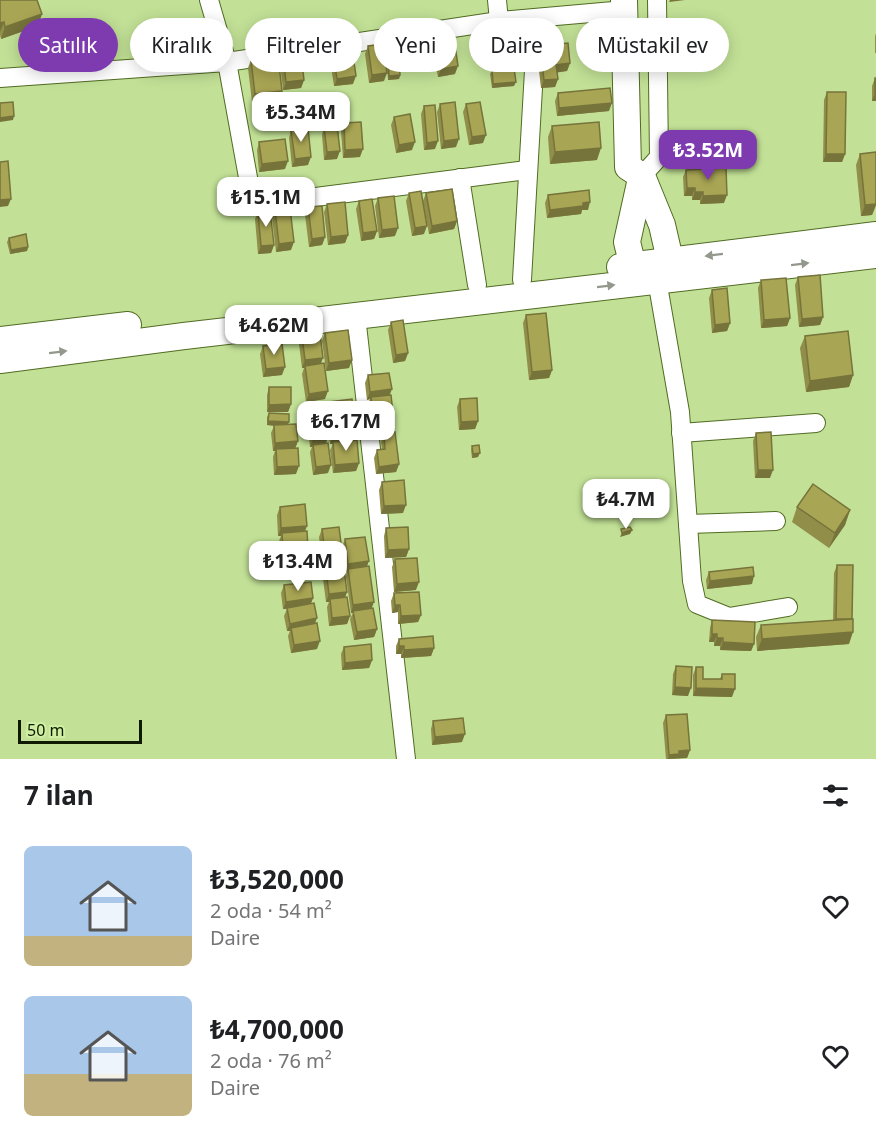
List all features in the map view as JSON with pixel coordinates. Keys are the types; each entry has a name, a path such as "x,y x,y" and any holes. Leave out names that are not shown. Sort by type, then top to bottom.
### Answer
{"main road":[{"path":"629,3 628,167 642,176 662,225 654,274"},
{"path":"642,176 627,242 654,274"},
{"path":"0,360 356,316 654,274 876,235"},
{"path":"0,340 522,280 654,274 876,255"}],"street":[{"path":"209,0 214,18"},
{"path":"497,0 499,18"},
{"path":"642,176 659,157 657,0"},
{"path":"537,18 629,3"},
{"path":"233,61 469,26"},
{"path":"0,78 130,69"},
{"path":"229,72 253,205 527,170"},
{"path":"522,280 533,72"},
{"path":"460,178 477,285"},
{"path":"654,274 680,412 692,581 698,604 729,617 788,607"},
{"path":"356,316 406,759"},
{"path":"681,433 816,423"},
{"path":"688,524 776,521"}],"building":[{"path":"0,0 37,0 42,14 31,18 18,18 18,22 5,27 4,22 0,23"},
{"path":"564,43 568,43 570,63 564,64"},
{"path":"374,45 374,72 387,73 372,75 368,46"},
{"path":"252,72 280,72 282,91 255,94"},
{"path":"285,72 303,72 304,80 286,82"},
{"path":"336,72 355,72 356,76 337,79"},
{"path":"389,72 400,72 400,75 389,76"},
{"path":"492,72 515,72 516,82 493,84"},
{"path":"543,72 557,72 558,79 544,80"},
{"path":"610,88 612,103 559,108 558,93"},
{"path":"827,92 846,92 845,154 826,154"},
{"path":"13,102 14,116 0,118 0,103"},
{"path":"455,102 459,139 444,141 440,104"},
{"path":"480,102 486,135 472,137 466,104"},
{"path":"435,105 438,141 427,143 424,106"},
{"path":"410,114 415,142 399,145 394,117"},
{"path":"361,122 363,149 345,150 344,123"},
{"path":"599,122 601,148 555,152 552,126"},
{"path":"337,125 340,151 327,152 324,127"},
{"path":"308,128 311,157 295,159 291,130"},
{"path":"285,139 288,161 262,164 259,142"},
{"path":"876,152 876,204 865,205 860,154"},
{"path":"8,161 11,199 0,200 0,162"},
{"path":"726,168 727,195 703,196 703,192 695,192 695,188 687,188 686,170"},
{"path":"452,189 457,221 432,226 426,193"},
{"path":"589,190 590,202 583,203 583,206 550,210 548,195"},
{"path":"421,191 427,226 415,228 409,193"},
{"path":"394,196 398,228 382,230 378,198"},
{"path":"372,199 377,231 363,233 359,201"},
{"path":"345,202 348,235 331,237 327,204"},
{"path":"322,206 325,237 312,239 308,207"},
{"path":"290,208 294,242 279,244 275,210"},
{"path":"270,210 274,245 261,246 258,212"},
{"path":"26,234 28,247 11,250 9,238"},
{"path":"820,275 823,317 802,319 798,277"},
{"path":"786,278 790,318 764,320 761,280"},
{"path":"727,288 730,323 715,325 712,290"},
{"path":"546,313 552,370 532,372 526,315"},
{"path":"403,320 408,353 396,355 391,322"},
{"path":"348,330 352,360 329,363 325,333"},
{"path":"848,331 853,375 810,381 805,336"},
{"path":"320,334 323,358 305,360 302,336"},
{"path":"282,344 285,367 266,369 263,346"},
{"path":"324,363 328,391 309,394 305,366"},
{"path":"389,373 392,389 370,392 368,375"},
{"path":"269,387 291,387 291,404 269,405"},
{"path":"391,395 393,413 373,415 371,397"},
{"path":"477,398 478,421 461,422 460,399"},
{"path":"352,399 356,434 333,437 329,402"},
{"path":"325,408 328,437 313,439 310,410"},
{"path":"269,413 289,414 289,422 268,421"},
{"path":"296,424 298,441 275,443 274,425"},
{"path":"395,432 399,464 379,467 377,450 385,449 384,434"},
{"path":"771,432 773,470 758,470 756,433"},
{"path":"357,440 359,463 335,465 333,442"},
{"path":"328,443 331,465 316,467 313,445"},
{"path":"479,445 480,453 473,454 472,446"},
{"path":"298,448 299,466 277,467 276,449"},
{"path":"404,480 406,505 384,506 382,482"},
{"path":"813,484 850,510 835,533 797,507"},
{"path":"305,504 307,526 281,528 280,507"},
{"path":"339,527 342,551 325,553 322,529"},
{"path":"408,527 409,549 388,550 386,528"},
{"path":"630,527 632,530 622,533 621,529"},
{"path":"307,531 308,549 283,550 282,533"},
{"path":"365,537 369,561 348,564 345,539"},
{"path":"417,558 419,582 397,584 395,559"},
{"path":"837,565 853,565 852,619 836,619"},
{"path":"369,566 374,602 353,605 348,569"},
{"path":"753,567 754,576 710,581 709,572"},
{"path":"344,569 347,592 329,594 326,571"},
{"path":"311,582 313,598 286,602 284,585"},
{"path":"419,592 421,615 401,616 400,605 395,605 394,593"},
{"path":"347,597 350,616 332,618 330,599"},
{"path":"314,603 317,618 290,624 287,608"},
{"path":"373,608 377,629 357,632 353,611"},
{"path":"853,619 853,632 762,639 761,625"},
{"path":"712,620 755,622 754,644 723,642 723,638 717,638 717,634 712,634"},
{"path":"317,623 320,641 294,645 291,628"},
{"path":"433,636 434,648 404,650 404,646 399,646 399,639"},
{"path":"371,644 372,660 345,663 344,647"},
{"path":"676,666 692,667 691,688 675,687"},
{"path":"696,667 703,667 703,679 722,679 722,674 735,674 735,689 696,688"},
{"path":"687,714 690,750 669,755 666,715"},
{"path":"463,718 465,734 435,737 433,721"}]}
